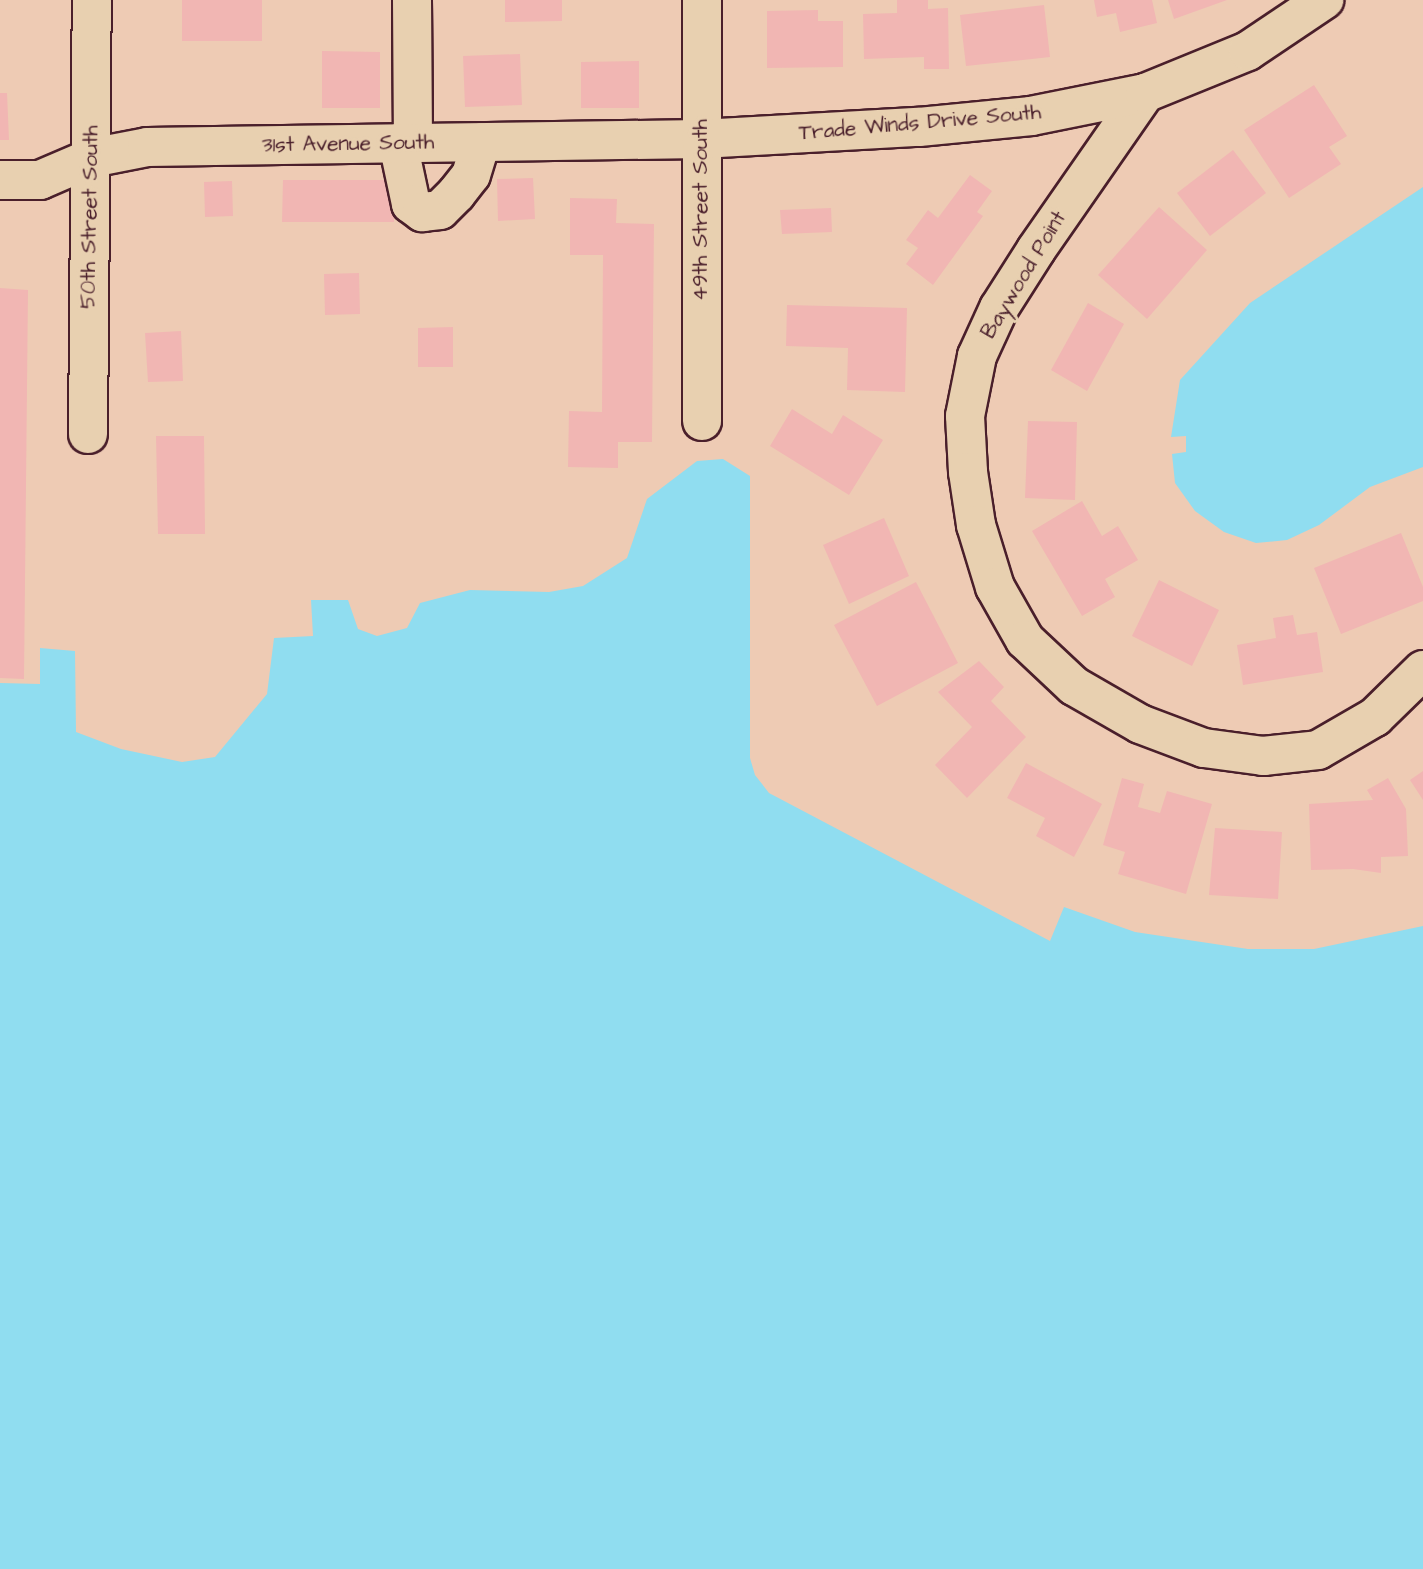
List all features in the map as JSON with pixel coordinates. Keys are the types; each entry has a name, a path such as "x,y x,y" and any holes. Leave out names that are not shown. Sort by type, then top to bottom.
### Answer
{"street":[{"name":"50th Street South","path":"88,434 92,0"},
{"path":"412,0 405,143 411,204 422,212 440,210 471,175 481,142"},
{"name":"49th Street South","path":"702,0 702,421"},
{"name":"Trade Winds Drive South","path":"701,139 919,127 1031,116 1145,93 1248,51 1324,0"},
{"name":"Baywood Point","path":"1145,93 1035,250 999,308 977,356 965,416 968,472 976,525 995,587 1025,640 1074,685 1140,724 1204,748 1264,756 1318,750 1375,717 1423,670"},
{"name":"31st Avenue South","path":"0,180 40,180 91,158 147,147 701,139"}],"water":[{"path":"1423,187 1423,467 1370,487 1319,525 1287,540 1256,543 1224,532 1195,511 1175,483 1172,454 1186,452 1186,436 1171,437 1180,380 1250,303"},
{"path":"723,459 750,476 750,758 755,775 769,793 1050,941 1064,907 1135,932 1248,949 1314,949 1423,926 1423,1569 0,1569 0,683 40,684 40,648 75,651 76,732 121,749 182,762 215,757 267,694 274,638 313,636 311,600 348,600 358,629 377,636 407,628 420,603 470,590 549,592 583,586 627,558 647,499 697,461"}],"building":[{"path":"182,0 262,0 262,41 182,41"},
{"path":"505,0 562,0 562,21 505,22"},
{"path":"897,0 928,0 928,9 948,8 949,69 924,69 924,57 864,59 863,14 897,13"},
{"path":"1094,0 1152,0 1157,23 1120,32 1116,13 1097,17"},
{"path":"1168,0 1227,0 1174,19"},
{"path":"1044,5 1050,57 966,66 960,15"},
{"path":"818,10 818,21 843,21 843,67 767,68 767,11"},
{"path":"322,51 380,52 380,108 322,108"},
{"path":"520,54 522,105 465,107 463,56"},
{"path":"639,61 639,108 581,108 581,62"},
{"path":"1314,85 1347,136 1329,147 1341,164 1289,198 1244,130"},
{"path":"0,93 7,93 9,140 0,140"},
{"path":"1233,150 1266,193 1210,236 1177,193"},
{"path":"970,175 992,191 977,212 983,216 933,285 906,264 918,248 906,240 928,210 938,218"},
{"path":"533,178 535,219 498,221 497,179"},
{"path":"283,180 394,180 394,222 282,222"},
{"path":"232,181 233,216 205,217 204,182"},
{"path":"570,198 617,199 616,223 654,224 652,442 618,442 618,468 568,467 569,411 602,412 603,255 570,255"},
{"path":"1159,207 1207,250 1147,319 1098,275"},
{"path":"831,208 832,232 782,234 780,210"},
{"path":"359,273 360,314 325,315 324,274"},
{"path":"0,288 28,290 24,679 0,678"},
{"path":"1088,303 1124,324 1087,391 1051,370"},
{"path":"787,305 907,308 905,392 847,390 848,348 786,346"},
{"path":"453,327 453,367 418,367 418,328"},
{"path":"181,331 183,381 148,382 145,333"},
{"path":"792,409 832,434 843,415 883,440 849,495 770,446"},
{"path":"1028,421 1077,422 1075,500 1025,498"},
{"path":"156,436 204,436 205,534 158,534"},
{"path":"1082,501 1102,536 1118,526 1138,560 1105,579 1115,597 1082,616 1032,531"},
{"path":"884,518 909,576 849,604 823,545"},
{"path":"1401,533 1423,587 1423,601 1341,634 1314,568"},
{"path":"1159,580 1219,610 1192,666 1132,636"},
{"path":"916,582 958,663 877,706 834,625"},
{"path":"1293,615 1297,635 1317,632 1323,672 1243,685 1237,645 1276,638 1273,618"},
{"path":"979,661 1004,687 991,701 1026,737 967,798 935,765 972,727 938,692"},
{"path":"1026,763 1102,804 1074,857 1036,836 1045,818 1007,798"},
{"path":"1423,771 1423,800 1410,780"},
{"path":"1122,778 1144,784 1138,807 1160,813 1167,791 1212,804 1186,894 1118,874 1125,852 1103,845"},
{"path":"1388,778 1406,809 1408,856 1381,857 1381,873 1353,869 1311,870 1309,804 1373,800 1367,790"},
{"path":"1215,828 1282,832 1278,899 1209,895"}]}
